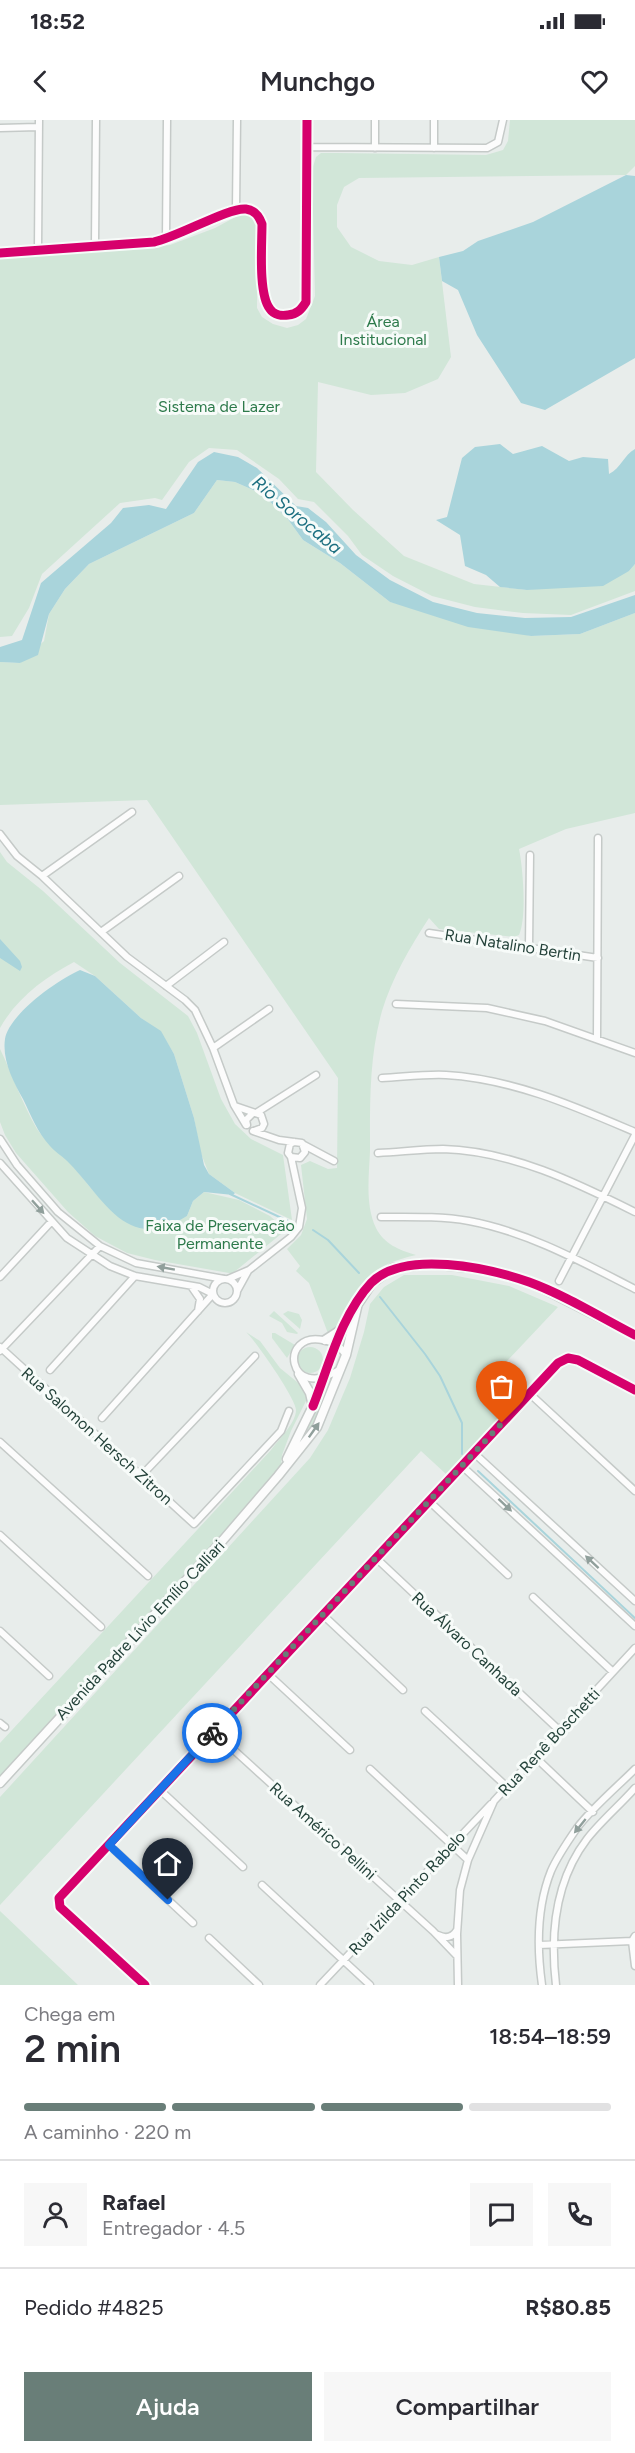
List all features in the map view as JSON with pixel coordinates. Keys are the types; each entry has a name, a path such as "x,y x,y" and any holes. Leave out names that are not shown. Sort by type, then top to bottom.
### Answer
{"street":[{"path":"95,245 96,120"},
{"path":"166,240 167,120"},
{"path":"236,209 237,120"},
{"path":"0,253 166,240 236,209 247,209 254,212 262,224 264,296 275,314 295,314 306,302 307,120"},
{"path":"375,120 375,148"},
{"path":"434,120 434,148"},
{"path":"307,147 487,148 494,145 501,136 503,120"},
{"path":"0,128 38,124 38,249"},
{"path":"42,876 132,812"},
{"path":"0,834 17,856 42,876 142,970 195,1010 213,1048 234,1105 246,1125 253,1131 279,1140 298,1141 319,1155 334,1161"},
{"path":"597,1038 598,838"},
{"path":"529,947 530,855"},
{"path":"101,932 179,876"},
{"name":"Rua Natalino Bertin","path":"429,933 598,958"},
{"path":"166,986 224,942"},
{"path":"396,1004 487,1008 544,1021 635,1053"},
{"path":"213,1048 269,1010"},
{"path":"246,1125 246,1120 254,1113 272,1105 316,1075"},
{"path":"382,1078 445,1075 494,1083 560,1100 635,1134 559,1281"},
{"path":"234,1105 254,1113 263,1121 272,1137"},
{"path":"253,1131 262,1128 263,1121 272,1105"},
{"path":"0,1139 17,1165 58,1212 100,1246 136,1263 226,1279 235,1284 237,1292"},
{"path":"102,1418 197,1313 213,1294 214,1286 249,1270 291,1237 299,1227 302,1208 295,1168 288,1148 279,1140"},
{"path":"288,1148 294,1142"},
{"path":"295,1168 305,1152 304,1145"},
{"path":"378,1153 444,1149 495,1155 560,1176 635,1212"},
{"path":"291,1157 319,1155"},
{"path":"0,1163 51,1222 67,1238 90,1254 110,1266 135,1276 190,1285 213,1294 218,1301"},
{"path":"381,1217 429,1217 469,1221 516,1234 572,1256 635,1289"},
{"path":"0,1277 51,1222"},
{"path":"1,1350 100,1246"},
{"path":"325,1340 340,1331 372,1283 393,1268 429,1264 483,1269 530,1282 635,1335"},
{"path":"197,1313 218,1301 230,1302 249,1270"},
{"path":"50,1370 135,1276"},
{"path":"190,1285 200,1299 197,1313"},
{"name":"Avenida Padre Lívio Emílio Calliari","path":"0,1783 279,1476 317,1427 346,1355 358,1303"},
{"name":"Avenida Padre Lívio Emílio Calliari","path":"279,1476 313,1406 340,1331"},
{"path":"313,1406 310,1393 293,1360 300,1346 305,1341 325,1340 336,1344 346,1355"},
{"name":"Rua Salomon Hersch Zitron","path":"1,1350 194,1524 281,1431 290,1411"},
{"path":"141,1476 255,1356"},
{"path":"145,1985 60,1907 59,1898 558,1363 568,1359 578,1360 635,1390"},
{"path":"299,1374 311,1377 324,1376 341,1369"},
{"path":"529,1393 635,1491"},
{"path":"0,1442 148,1576"},
{"path":"474,1453 635,1601"},
{"path":"462,1466 635,1626"},
{"path":"429,1501 508,1575"},
{"path":"0,1535 101,1627"},
{"name":"Rua Álvaro Canhada","path":"376,1558 559,1730"},
{"path":"533,1597 613,1672"},
{"path":"323,1615 403,1690"},
{"path":"0,1631 49,1676"},
{"name":"Rua Renê Boschetti","path":"458,1985 457,1930 460,1890 468,1860 494,1801 635,1648"},
{"path":"268,1674 350,1750"},
{"path":"425,1711 506,1786"},
{"name":"Rua Américo Pellini","path":"214,1732 433,1931 457,1956"},
{"path":"534,1756 593,1812"},
{"path":"370,1769 468,1860"},
{"path":"555,1977 542,1982 539,1945 543,1901 551,1871 579,1827 635,1769"},
{"path":"556,1985 554,1943 559,1894 587,1839 635,1788"},
{"path":"160,1790 243,1867"},
{"name":"Rua Izilda Pinto Rabelo","path":"320,1985 494,1801"},
{"path":"109,1845 193,1923"},
{"path":"262,1884 370,1985"},
{"path":"433,1931 447,1937 454,1935 457,1930"},
{"path":"209,1938 259,1985"},
{"path":"539,1945 633,1939 635,1966"},
{"path":"540,1964 554,1963"}],"green space":[{"path":"510,120 635,120 635,166 626,175 359,178 344,187 337,205 337,227 351,247 379,261 412,265 439,257 451,357 438,379 405,393 371,395 318,382 316,472 353,510 404,556 474,584 527,590 629,571 635,564 635,591 571,615 523,613 475,607 432,596 393,576 362,555 348,536 314,502 298,499 279,479 237,450 209,448 189,462 162,500 155,498 120,503 42,574 29,608 12,636 0,637 0,259 170,245 215,228 241,214 249,215 258,223 257,308 262,317 273,324 287,328 298,325 306,319 315,296 312,170 316,157 321,153 486,155 503,150 508,141"},
{"path":"217,480 235,482 262,494 287,518 303,540 340,563 390,602 531,636 580,634 635,613 635,813 566,829 519,849 524,905 519,935 514,937 439,929 429,918 396,975 382,1011 372,1063 369,1200 370,1210 379,1234 398,1248 416,1255 395,1261 369,1276 329,1336 309,1283 296,1271 300,1266 287,1249 301,1235 307,1219 301,1165 310,1161 328,1169 337,1168 338,1078 147,800 0,805 0,662 20,663 44,641 49,614 65,589 89,564 194,513"},
{"name":"Faixa de Preservação Permanente","path":"0,852 7,862 43,891 120,963 188,1016 197,1033 221,1099 235,1124 251,1139 283,1155 292,1220 235,1193 209,1174 200,1151 194,1118 174,1054 161,1032 141,1018 95,976 74,962 52,975 23,998 0,1028"},
{"name":"Faixa de Preservação Permanente","path":"0,1049 37,1129 123,1220 143,1228 166,1225 187,1216 193,1201 204,1192 239,1200 270,1216 286,1230 233,1273 127,1253 95,1236 68,1212 16,1153 5,1135 0,1122"},
{"path":"404,1275 452,1275 509,1286 558,1307 491,1378 515,1400 446,1474 421,1451 0,1905 0,1797 310,1458 328,1430 350,1378 370,1304 384,1287"},
{"path":"274,1311 298,1333 287,1332 282,1323 269,1316"},
{"path":"288,1311 299,1314 302,1320 300,1329 283,1314"},
{"path":"246,1332 260,1341 280,1368 302,1386 307,1399 291,1431 282,1455 281,1465 246,1508 0,1776 0,1743 271,1450 293,1420 296,1410 290,1394"},
{"path":"272,1333 295,1345 287,1358 272,1338"},
{"path":"310,1347 319,1351 323,1360 319,1369 310,1373 301,1369 297,1360 301,1351"},
{"path":"334,1376 313,1425 297,1445 327,1378"},
{"path":"0,1911 78,1985 0,1985"}],"water":[{"path":"626,175 635,176 635,358 545,410 521,403 477,335 458,290 442,281 439,257 463,251 478,241 533,222"},
{"path":"500,444 513,454 542,446 569,461 583,457 608,459 609,474 635,449 635,564 629,571 603,586 527,590 500,587 486,575 465,566 460,535 436,520 447,517 462,458 475,447"},
{"name":"Rio Sorocaba","path":"214,452 238,457 257,468 296,506 308,508 326,522 356,555 390,580 433,602 477,613 525,618 571,617 635,595 635,613 580,634 531,636 468,627 390,602 340,563 303,540 287,518 262,494 235,482 217,480 194,513 89,564 65,589 49,614 38,655 20,663 0,662 0,647 22,640 41,583 111,523 123,508 149,505 166,509 198,462"},
{"path":"0,939 20,961 22,967 20,971 0,958"},
{"path":"80,970 95,976 141,1018 161,1031 174,1054 194,1118 204,1165 209,1174 235,1193 233,1195 204,1192 193,1201 187,1216 181,1220 160,1228 138,1228 114,1214 77,1171 41,1135 9,1070 5,1055 5,1039 15,1019 36,998"}],"waterway":[{"path":"230,1194 288,1221"},
{"path":"313,1230 328,1240 359,1273"},
{"path":"380,1297 440,1376 462,1423 462,1454"},
{"path":"478,1471 635,1618"}],"cycle path":[{"path":"0,253 154,242 228,213 246,209 256,214 262,224 262,268 266,302 276,314 294,314 306,302 307,120"},
{"path":"313,1406 344,1325 361,1296 371,1283 386,1273 404,1267 425,1264 492,1271 556,1293 635,1335"},
{"path":"145,1985 60,1907 59,1898 558,1363 568,1358 578,1360 635,1390"}],"way so far":[{"path":"212,1733 502,1423"}],"route":[{"path":"168,1900 109,1845 212,1733"}],"park label":[{"name":"Área Institucional","path":"383,330"},
{"name":"Sistema de Lazer","path":"219,406"}]}
